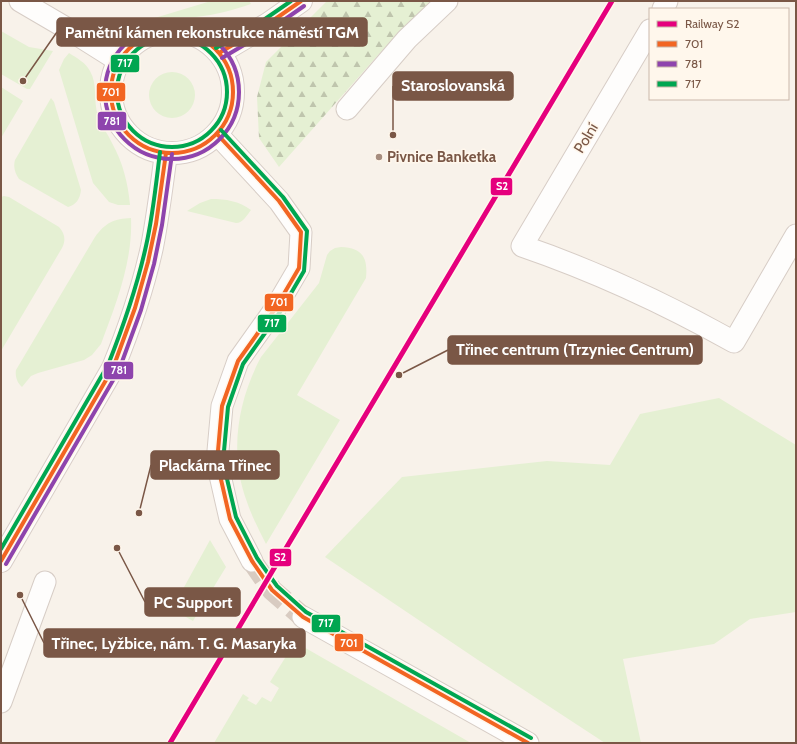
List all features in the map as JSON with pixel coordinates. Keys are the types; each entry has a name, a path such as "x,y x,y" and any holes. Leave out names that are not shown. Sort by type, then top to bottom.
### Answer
{"main road":[{"path":"219,53 268,24 301,1"},
{"path":"167,31 187,32 205,40 219,53 229,68 233,85 233,103 227,119 217,134 203,146 185,152 166,153 147,148 130,136 118,120 112,101 112,80 119,61 132,46 148,36 167,31"},
{"path":"1,561 113,368 127,335 152,247 166,153"}],"street":[{"path":"20,1 119,61"},
{"path":"347,109 407,39 447,1"},
{"name":"Polní","path":"649,32 522,246 563,260 619,284 687,316 734,342 796,235"},
{"path":"217,134 275,197 300,232 299,268 275,309 238,361 222,406 217,462 230,519 252,561"},
{"path":"1,702 45,582"},
{"path":"303,617 528,743"}],"green space":[{"path":"211,1 249,1 251,4 224,12 203,16 167,18 150,22 148,20"},
{"path":"327,1 433,1 379,54 279,167 259,138 257,97 266,62"},
{"path":"1,31 29,47 53,51 30,89 27,89 1,74"},
{"path":"69,53 81,61 90,71 95,87 98,116 122,166 128,189 130,205 118,205 109,202 93,183 59,70 64,59"},
{"path":"167,72 177,72 185,76 191,82 195,90 195,100 191,108 185,114 177,118 167,118 159,114 153,108 149,100 149,90 153,82 159,76"},
{"path":"1,87 23,101 1,138"},
{"path":"51,98 54,102 81,190 77,201 68,207 19,179 14,168 15,160"},
{"path":"1,197 9,197 59,227 64,235 64,242 62,248 1,351"},
{"path":"211,199 232,201 242,204 251,210 243,220 238,223 187,211 200,203"},
{"path":"131,218 131,234 126,266 118,298 101,344 92,355 84,360 31,376 22,387 17,379 16,370 95,237 111,222"},
{"path":"341,247 354,249 362,255 366,264 366,278 297,395 340,420 266,544 251,513 241,484 237,447 241,410 246,392 261,357 319,283 327,255 335,248"},
{"path":"719,398 796,445 796,612 750,619 714,644 623,659 641,743 605,743 325,557 402,477 547,461 610,465 640,414"},
{"path":"210,540 226,567 193,621 172,609"},
{"path":"295,642 471,743 214,743 243,694 249,698 247,700 256,705 262,697 271,702 279,688 270,682"}],"tunnel":[{"path":"252,561 272,590 303,617"}],"rail line":[{"name":"S2","path":"170,743 612,1"}],"transit line":[{"name":"717","path":"216,48 265,19 291,1"},
{"name":"701","path":"219,53 268,24 301,1"},
{"name":"781","path":"222,58 271,29 304,6"},
{"name":"781","path":"172,25 185,26 198,30 209,36 224,50 234,66 238,79 239,92 238,105 234,118 228,129 214,144 198,154 185,158 172,159 159,158 146,154 135,148 120,134 110,118 106,105 105,92 106,79 110,66 116,55 130,40 146,30 159,26 172,25"},
{"name":"701","path":"172,31 184,32 195,36 206,41 215,49 223,58 228,69 232,80 233,92 232,104 228,115 223,126 215,135 206,143 195,148 184,152 172,153 160,152 149,148 138,143 129,135 121,126 116,115 112,104 111,92 112,80 116,69 121,58 129,49 138,41 149,36 160,32 172,31"},
{"name":"717","path":"172,37 193,41 211,53 223,71 227,92 223,113 211,131 193,143 172,147 151,143 133,131 121,113 117,92 121,71 133,53 151,41 172,37"},
{"name":"717","path":"221,130 283,197 307,231 304,271 280,312 243,364 228,407 223,462 236,517 257,558 277,586 306,612 531,738"},
{"name":"701","path":"217,134 279,201 301,232 299,268 275,309 238,361 222,406 217,462 230,519 252,561 272,590 303,617 528,743"},
{"name":"717","path":"1,549 108,365 129,307 146,246 151,223 160,152"},
{"name":"701","path":"1,561 113,368 135,308 148,262 156,224 166,153"},
{"name":"781","path":"6,564 119,370 141,310 154,264 162,225 172,154"}],"place":[{"name":"Pamětní kámen rekonstrukce náměstí TGM","path":"23,81"},
{"name":"Staroslovanská","path":"393,135"},
{"name":"Pivnice Banketka","path":"379,157"},
{"name":"Třinec centrum (Trzyniec Centrum)","path":"399,375"},
{"name":"Plackárna Třinec","path":"139,513"},
{"name":"PC Support","path":"117,548"},
{"name":"Třinec, Lyžbice, nám. T. G. Masaryka","path":"20,595"}]}
